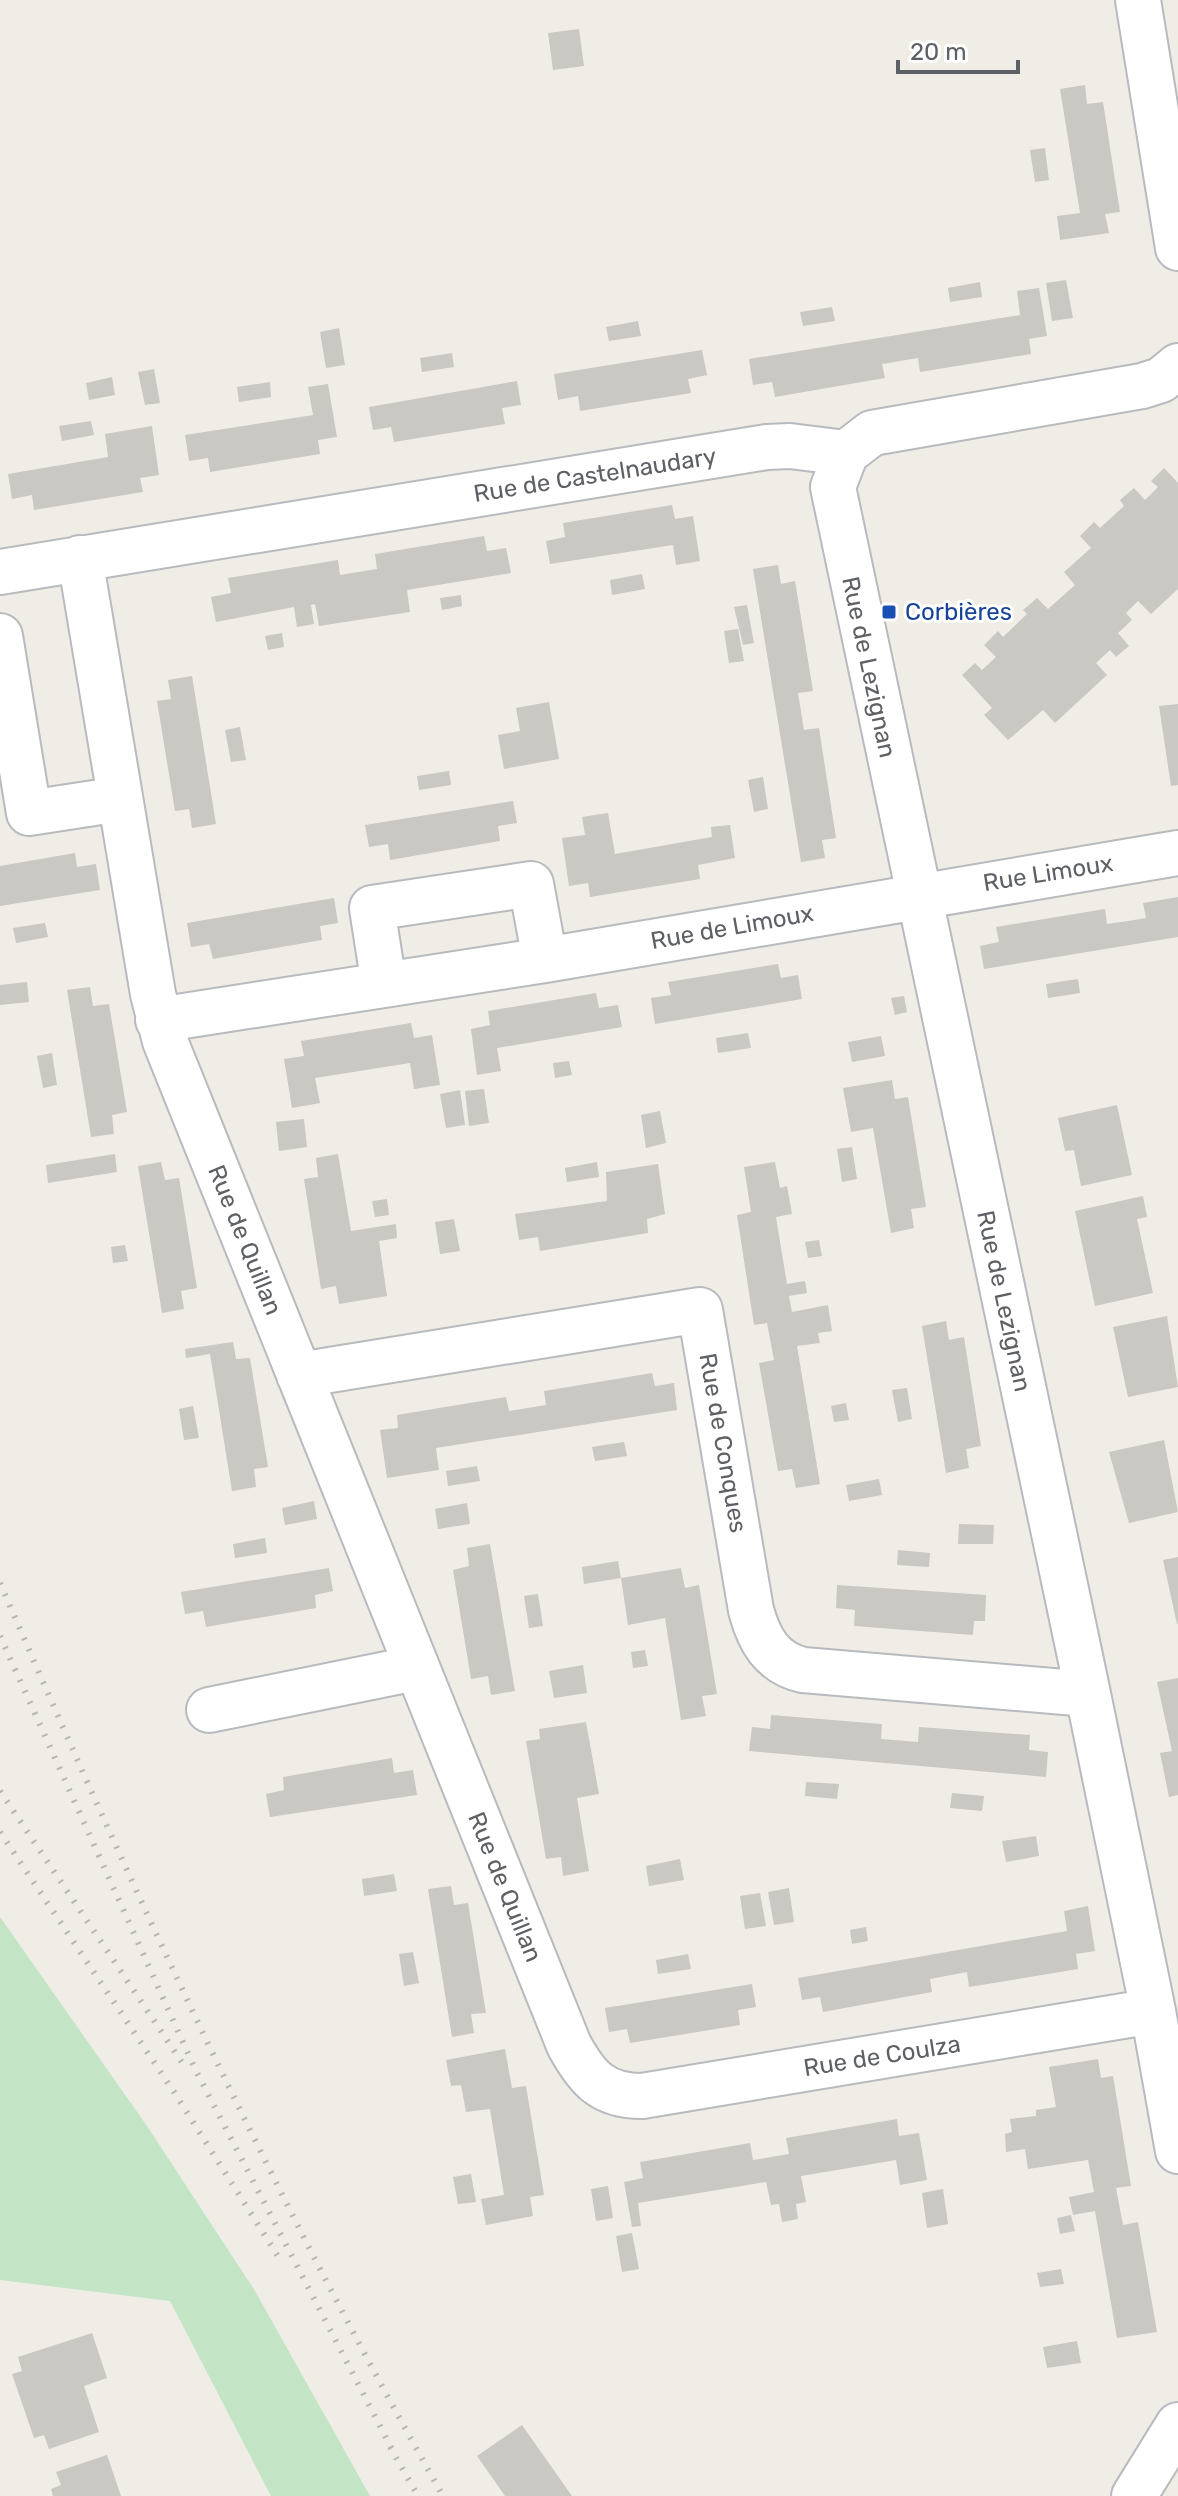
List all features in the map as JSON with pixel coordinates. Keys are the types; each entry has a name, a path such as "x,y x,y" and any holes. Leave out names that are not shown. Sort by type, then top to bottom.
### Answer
{"street":[{"path":"1138,0 1178,248"},
{"path":"846,453 857,442 889,428 1142,386 1161,380 1178,366"},
{"name":"Rue de Castelnaudary","path":"0,572 767,447 790,446 846,453"},
{"name":"Rue de Lezignan","path":"846,453 837,470 834,505 1088,1694 1153,2011 1178,2151"},
{"name":"Rue de Quillan","path":"80,558 158,1020 569,2045 587,2076 611,2093"},
{"path":"0,636 14,816 120,799"},
{"name":"Rue Limoux","path":"919,894 1178,853"},
{"path":"384,985 372,908 531,884 545,960"},
{"name":"Rue de Limoux","path":"158,1020 545,960 919,894"},
{"name":"Rue de Conques","path":"299,1375 700,1310 751,1610 764,1645 776,1658 788,1667 803,1670 1088,1694"},
{"path":"209,1710 416,1668"},
{"name":"Rue de Coulza","path":"611,2093 628,2096 659,2093 1153,2011"},
{"path":"1134,2496 1178,2425"}],"green space":[{"path":"0,1917 147,2126 255,2291 370,2496 271,2496 170,2301 0,2280"}],"building":[{"path":"579,29 584,66 553,70 548,33"},
{"path":"1085,85 1087,104 1103,102 1120,212 1105,214 1109,233 1060,240 1057,216 1080,213 1060,89"},
{"path":"1045,148 1049,180 1035,182 1030,150"},
{"path":"1066,280 1073,318 1052,321 1046,283"},
{"path":"980,282 982,297 950,302 948,288"},
{"path":"1039,288 1047,336 1029,339 1031,354 920,372 918,358 882,364 885,378 775,397 772,382 753,385 749,359 1020,315 1017,291"},
{"path":"832,307 835,321 803,326 800,312"},
{"path":"638,321 641,336 609,341 606,327"},
{"path":"339,328 345,365 326,368 320,332"},
{"path":"702,350 707,375 688,379 691,393 580,411 578,396 558,400 554,374"},
{"path":"452,353 454,367 422,372 420,358"},
{"path":"154,369 160,403 145,405 138,372"},
{"path":"112,377 115,395 89,400 86,383"},
{"path":"517,381 521,405 502,408 505,424 394,442 391,427 373,430 369,407"},
{"path":"270,382 271,397 239,402 237,387"},
{"path":"328,384 337,437 318,440 320,454 210,472 208,458 189,461 185,435 313,415 308,387"},
{"path":"91,421 94,435 62,441 59,426"},
{"path":"152,426 159,475 140,478 143,492 34,510 32,495 12,499 8,474 108,457 105,434"},
{"path":"1164,468 1178,483 1178,589 1151,614 1138,601 1126,613 1132,620 1118,633 1129,646 1116,657 1110,650 1096,663 1107,675 1055,723 1043,710 1008,740 984,715 992,708 962,675 975,663 982,670 996,657 984,645 998,631 1003,637 1027,614 1023,610 1037,598 1048,609 1075,585 1064,572 1091,548 1080,536 1094,522 1100,528 1124,506 1120,500 1134,488 1145,500 1158,487 1151,481"},
{"path":"672,505 675,519 693,516 700,561 676,565 673,545 550,564 546,541 565,537 563,523"},
{"path":"484,536 487,551 506,548 511,573 407,590 410,612 319,626 315,604 311,605 314,624 297,627 294,607 216,622 211,597 231,593 228,578 338,560 340,575 377,569 375,554"},
{"path":"778,565 781,584 795,581 813,691 798,693 804,730 819,728 836,838 822,840 825,858 801,862 753,569"},
{"path":"642,574 645,589 612,595 610,580"},
{"path":"461,595 462,606 442,610 440,598"},
{"path":"747,605 754,643 743,645 734,607"},
{"path":"738,629 744,661 729,663 724,631"},
{"path":"282,633 284,647 268,650 265,636"},
{"path":"192,676 216,824 192,828 189,809 175,811 157,701 171,699 168,680"},
{"path":"549,702 559,759 504,769 498,735 520,731 516,708"},
{"path":"1178,704 1178,785 1171,786 1159,706"},
{"path":"240,727 246,760 231,762 225,730"},
{"path":"449,771 451,785 419,790 417,776"},
{"path":"763,777 768,809 754,812 748,780"},
{"path":"513,801 517,823 498,826 500,841 390,860 388,844 369,847 365,825"},
{"path":"608,813 615,854 712,837 711,827 730,825 735,858 698,865 700,879 590,897 588,883 569,886 562,838 585,835 582,817"},
{"path":"75,853 77,867 96,864 100,890 0,906 0,866"},
{"path":"1178,897 1178,937 984,969 980,946 999,942 996,927 1105,909 1107,924 1128,921 1146,918 1143,903"},
{"path":"334,898 338,923 320,926 322,940 213,959 209,944 191,947 187,923"},
{"path":"45,923 48,937 16,943 13,928"},
{"path":"778,964 781,978 798,975 802,999 655,1024 651,998 671,995 668,982"},
{"path":"1078,979 1080,993 1048,998 1046,984"},
{"path":"27,982 29,1002 0,1005 0,985"},
{"path":"90,987 93,1006 109,1004 127,1112 112,1115 114,1134 91,1137 67,990"},
{"path":"596,993 599,1008 618,1005 622,1027 497,1048 501,1071 477,1075 471,1029 490,1025 488,1011"},
{"path":"904,996 907,1012 895,1015 891,998"},
{"path":"411,1023 414,1038 432,1035 440,1085 414,1089 410,1063 315,1078 320,1103 292,1108 284,1059 304,1056 301,1041"},
{"path":"748,1033 751,1048 718,1053 716,1038"},
{"path":"881,1036 885,1056 852,1062 848,1042"},
{"path":"52,1053 57,1085 43,1088 37,1056"},
{"path":"569,1061 572,1075 555,1078 553,1063"},
{"path":"892,1080 895,1099 908,1097 926,1207 911,1209 914,1228 891,1233 873,1128 851,1132 843,1088"},
{"path":"484,1089 489,1123 469,1126 465,1091"},
{"path":"460,1090 465,1125 446,1128 440,1094"},
{"path":"1117,1105 1132,1175 1081,1186 1074,1150 1065,1151 1058,1118"},
{"path":"660,1111 666,1143 646,1148 641,1115"},
{"path":"304,1119 307,1147 279,1151 276,1122"},
{"path":"852,1147 857,1179 842,1182 837,1149"},
{"path":"115,1154 117,1172 48,1183 46,1165"},
{"path":"338,1154 351,1231 396,1224 397,1238 379,1241 387,1296 339,1304 336,1286 321,1289 304,1179 318,1177 316,1158"},
{"path":"161,1162 165,1180 179,1178 197,1288 181,1291 184,1309 162,1313 138,1166"},
{"path":"597,1162 599,1177 567,1182 565,1168"},
{"path":"775,1162 780,1188 787,1186 792,1214 776,1217 787,1284 805,1281 807,1293 789,1296 792,1312 828,1305 832,1331 818,1333 820,1343 797,1346 820,1484 796,1488 792,1469 778,1471 759,1363 774,1360 767,1323 754,1325 737,1215 751,1212 744,1167"},
{"path":"658,1164 665,1214 647,1219 648,1233 540,1251 538,1237 519,1240 515,1214 607,1201 606,1172"},
{"path":"1143,1196 1147,1217 1137,1219 1153,1293 1095,1306 1075,1211"},
{"path":"387,1199 389,1215 375,1217 372,1201"},
{"path":"454,1219 460,1251 440,1254 435,1222"},
{"path":"819,1240 822,1256 808,1258 805,1242"},
{"path":"125,1245 128,1261 113,1263 111,1247"},
{"path":"1167,1316 1178,1387 1128,1397 1113,1327"},
{"path":"946,1321 949,1340 964,1337 981,1446 966,1449 969,1468 946,1473 922,1326"},
{"path":"233,1342 236,1359 250,1358 268,1467 254,1469 256,1487 232,1491 210,1354 186,1358 185,1349"},
{"path":"652,1373 655,1386 674,1383 677,1410 436,1448 439,1470 387,1478 380,1430 398,1428 397,1415 506,1397 509,1411 546,1405 544,1391"},
{"path":"907,1388 912,1419 898,1422 892,1390"},
{"path":"846,1403 849,1420 834,1422 831,1406"},
{"path":"193,1406 199,1438 184,1440 179,1409"},
{"path":"1164,1440 1178,1512 1129,1523 1109,1452"},
{"path":"624,1442 627,1456 595,1461 592,1447"},
{"path":"477,1466 480,1481 448,1486 446,1471"},
{"path":"879,1479 882,1495 849,1501 846,1485"},
{"path":"314,1501 317,1519 285,1525 282,1508"},
{"path":"467,1503 470,1524 438,1529 435,1509"},
{"path":"959,1524 994,1525 993,1544 958,1544"},
{"path":"265,1538 267,1553 235,1558 233,1544"},
{"path":"490,1544 515,1691 491,1695 488,1676 471,1679 453,1570 469,1566 467,1548"},
{"path":"898,1550 930,1553 929,1567 897,1565"},
{"path":"1178,1557 1178,1624 1177,1624 1163,1560"},
{"path":"618,1561 621,1578 584,1584 582,1567"},
{"path":"329,1568 333,1591 315,1595 316,1608 206,1627 203,1611 185,1614 181,1592"},
{"path":"681,1568 685,1588 699,1585 717,1694 702,1696 706,1716 681,1720 665,1618 628,1625 621,1578"},
{"path":"837,1585 986,1595 985,1621 974,1621 973,1635 854,1626 855,1610 836,1608"},
{"path":"538,1594 543,1626 529,1628 524,1596"},
{"path":"645,1650 648,1666 633,1668 631,1652"},
{"path":"583,1665 587,1693 554,1698 549,1671"},
{"path":"1178,1678 1178,1795 1169,1797 1160,1753 1172,1751 1157,1682"},
{"path":"771,1715 882,1724 881,1739 918,1742 919,1727 1030,1735 1029,1750 1048,1752 1046,1777 749,1751 752,1727 770,1729"},
{"path":"586,1722 599,1794 577,1798 589,1871 563,1876 561,1857 546,1859 526,1741 540,1739 539,1729"},
{"path":"392,1758 394,1773 413,1770 417,1795 270,1817 266,1794 284,1790 283,1777"},
{"path":"806,1782 839,1784 837,1799 805,1796"},
{"path":"952,1793 984,1796 982,1811 950,1808"},
{"path":"1036,1836 1039,1856 1006,1862 1002,1841"},
{"path":"680,1859 684,1880 649,1886 646,1866"},
{"path":"394,1874 397,1891 364,1896 362,1879"},
{"path":"451,1886 454,1905 468,1903 486,2013 471,2014 474,2033 452,2037 428,1889"},
{"path":"789,1888 794,1922 774,1925 768,1892"},
{"path":"760,1893 766,1926 745,1929 740,1896"},
{"path":"1088,1906 1095,1951 1076,1954 1078,1969 969,1987 967,1972 930,1979 932,1992 823,2012 820,1997 802,2000 798,1978 1067,1931 1064,1911"},
{"path":"866,1927 868,1941 852,1944 850,1930"},
{"path":"413,1952 419,1983 404,1986 399,1954"},
{"path":"688,1954 691,1969 658,1974 656,1960"},
{"path":"752,1984 756,2007 738,2010 740,2025 630,2043 627,2029 609,2032 605,2008"},
{"path":"505,2049 512,2088 526,2086 544,2195 530,2197 533,2216 486,2225 481,2199 504,2195 490,2109 466,2112 461,2085 451,2086 446,2060"},
{"path":"1098,2059 1101,2078 1113,2076 1131,2186 1116,2188 1123,2225 1138,2222 1157,2332 1117,2338 1095,2211 1073,2215 1069,2197 1094,2192 1088,2160 1028,2169 1025,2149 1006,2152 1005,2134 1012,2132 1010,2119 1036,2116 1036,2110 1056,2107 1049,2067"},
{"path":"897,2119 899,2136 919,2133 927,2180 900,2185 896,2160 801,2176 806,2202 796,2204 798,2219 782,2222 779,2204 771,2205 766,2182 638,2203 641,2226 632,2227 624,2182 643,2178 640,2162 750,2143 753,2160 789,2154 786,2138"},
{"path":"471,2174 476,2202 458,2204 453,2177"},
{"path":"608,2186 613,2218 596,2221 591,2189"},
{"path":"943,2189 948,2224 927,2228 922,2193"},
{"path":"1071,2215 1075,2231 1060,2234 1057,2218"},
{"path":"632,2233 639,2269 622,2272 616,2236"},
{"path":"1061,2269 1064,2284 1040,2287 1037,2273"},
{"path":"92,2333 107,2378 84,2386 99,2432 49,2449 44,2435 34,2438 12,2374 22,2371 18,2357"},
{"path":"1077,2341 1081,2363 1047,2368 1043,2347"},
{"path":"522,2425 572,2496 505,2496 477,2456"},
{"path":"107,2455 121,2496 53,2496 51,2489 61,2485 56,2472"}],"railway":[{"path":"0,1583 102,1816 209,2046 322,2273 443,2496"},
{"path":"0,1636 195,2069 396,2457"},
{"path":"0,1791 185,2067"},
{"path":"0,1832 174,2092 281,2261"},
{"path":"390,2447 418,2496"}],"place":[{"name":"Corbières","path":"889,612"}]}
